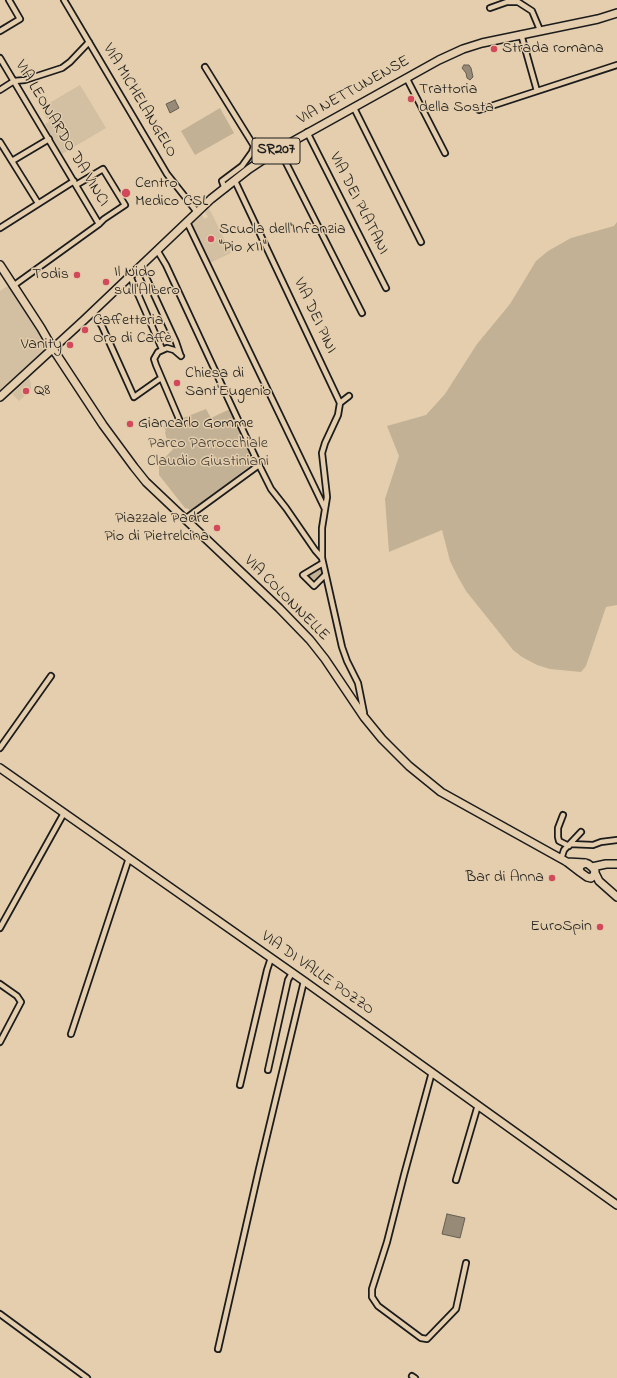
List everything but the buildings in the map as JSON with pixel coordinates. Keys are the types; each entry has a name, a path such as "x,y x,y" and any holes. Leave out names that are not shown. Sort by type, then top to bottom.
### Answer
{"main road":[{"name":"VIA NETTUNENSE","path":"0,397 93,312 197,212 225,188 279,149 307,132 354,108 439,60 464,49 521,34 587,21 617,13"},
{"name":"VIA COLONNELLE","path":"0,265 103,425 146,482 280,608 310,640 325,659 364,717 382,739 402,759 435,787 468,808 564,860 587,877 594,874"},
{"name":"VIA DI VALLE POZZO","path":"0,768 304,981 617,1205"},
{"name":"VIA COLONNELLE","path":"564,860 585,863 617,897"},
{"path":"580,872 579,866 585,863"},
{"path":"594,874 606,864 617,864"}],"street":[{"path":"0,31 20,19 9,0"},
{"name":"VIA MICHELANGELO","path":"64,0 167,174 197,212"},
{"path":"490,8 507,2 518,2 532,11 540,30"},
{"path":"521,34 537,91"},
{"path":"0,90 14,81 25,80 62,68 70,62 89,42"},
{"name":"VIA LEONARDO DA VINCI","path":"0,58 99,224"},
{"path":"479,110 617,65"},
{"path":"206,67 254,146 258,147 263,160"},
{"path":"407,79 445,153"},
{"path":"354,108 422,242"},
{"name":"VIA DEI PLATANI","path":"307,132 386,288"},
{"path":"12,161 49,139"},
{"path":"0,142 38,203"},
{"path":"225,188 222,181 242,166 252,152 254,146"},
{"path":"279,149 362,313"},
{"path":"252,152 263,160"},
{"path":"0,228 38,203 103,169 125,205 104,218 99,224 14,286"},
{"name":"VIA DEI PINI","path":"235,181 339,402"},
{"path":"187,222 325,509"},
{"path":"156,250 166,265 259,465 272,489 322,560"},
{"path":"138,268 145,275 181,356 172,349 162,350 157,353 154,359 179,418"},
{"path":"130,276 162,350"},
{"path":"93,312 102,326 134,397 161,378"},
{"path":"349,396 339,402 335,422 322,453 327,494 322,528 322,560 342,647 359,686 364,717"},
{"path":"185,519 259,465"},
{"path":"322,560 303,575 314,586 325,575"},
{"path":"0,748 51,676"},
{"path":"0,928 64,814"},
{"path":"564,816 558,828 559,841 569,845 593,845 601,842 617,840"},
{"path":"564,860 564,850 581,832"},
{"path":"71,1034 129,858"},
{"path":"240,1085 271,958"},
{"path":"268,1070 288,980 292,973"},
{"path":"218,1349 304,981"},
{"path":"0,984 17,996 20,1002 0,1042"},
{"path":"432,1072 387,1242 372,1289 372,1297 378,1306 421,1338 427,1339 456,1309 466,1263"},
{"path":"456,1180 478,1106"},
{"path":"0,1314 87,1378"}],"shaded area":[{"path":"464,65 469,65 471,68 473,77 470,80 467,78 466,73 462,68"},
{"path":"80,85 106,128 62,154 45,124 49,122 41,108"},
{"path":"175,100 179,108 170,113 166,104"},
{"name":"Scuola dell'Infanzia \"Pio XII\"","path":"209,208 231,253 210,263 191,224 202,214 204,219 208,217 205,212"},
{"path":"6,287 10,287 46,343 41,354 0,390 0,291"},
{"path":"29,378 31,390 19,401 12,394"},
{"path":"447,1214 465,1218 460,1238 442,1234"}],"green space":[{"path":"220,108 234,133 195,155 181,131"},
{"path":"617,222 617,605 606,607 586,666 581,672 550,669 537,665 513,650 466,591 450,561 442,530 389,552 385,499 399,456 387,426 426,415 445,394 477,344 510,304 536,261 548,251 571,238 614,226"},
{"name":"Parco Parrocchiale Claudio Giustiniani","path":"206,409 211,418 230,409 255,462 190,512 189,509 185,508 159,475 159,464 173,449 166,437 166,431 163,426"},
{"path":"319,567 322,568 322,573 314,580 309,576 309,574"}],"place":[{"name":"Strada romana","path":"494,49"},
{"name":"Trattoria della Sosta","path":"411,99"},
{"name":"Centro Medico CSL","path":"126,193"},
{"name":"Scuola dell'Infanzia \"Pio XII\"","path":"211,239"},
{"name":"Todis","path":"77,275"},
{"name":"Il Nido sull'Albero","path":"106,282"},
{"name":"Caffetteria Oro di Caffè","path":"85,330"},
{"name":"Vanity","path":"70,345"},
{"name":"Chiesa di Sant'Eugenio","path":"177,383"},
{"name":"Q8","path":"26,391"},
{"name":"Giancarlo Gomme","path":"130,424"},
{"name":"Piazzale Padre Pio di Pietrelcina","path":"217,528"},
{"name":"Bar di Anna","path":"552,878"},
{"name":"EuroSpin","path":"600,927"}]}
